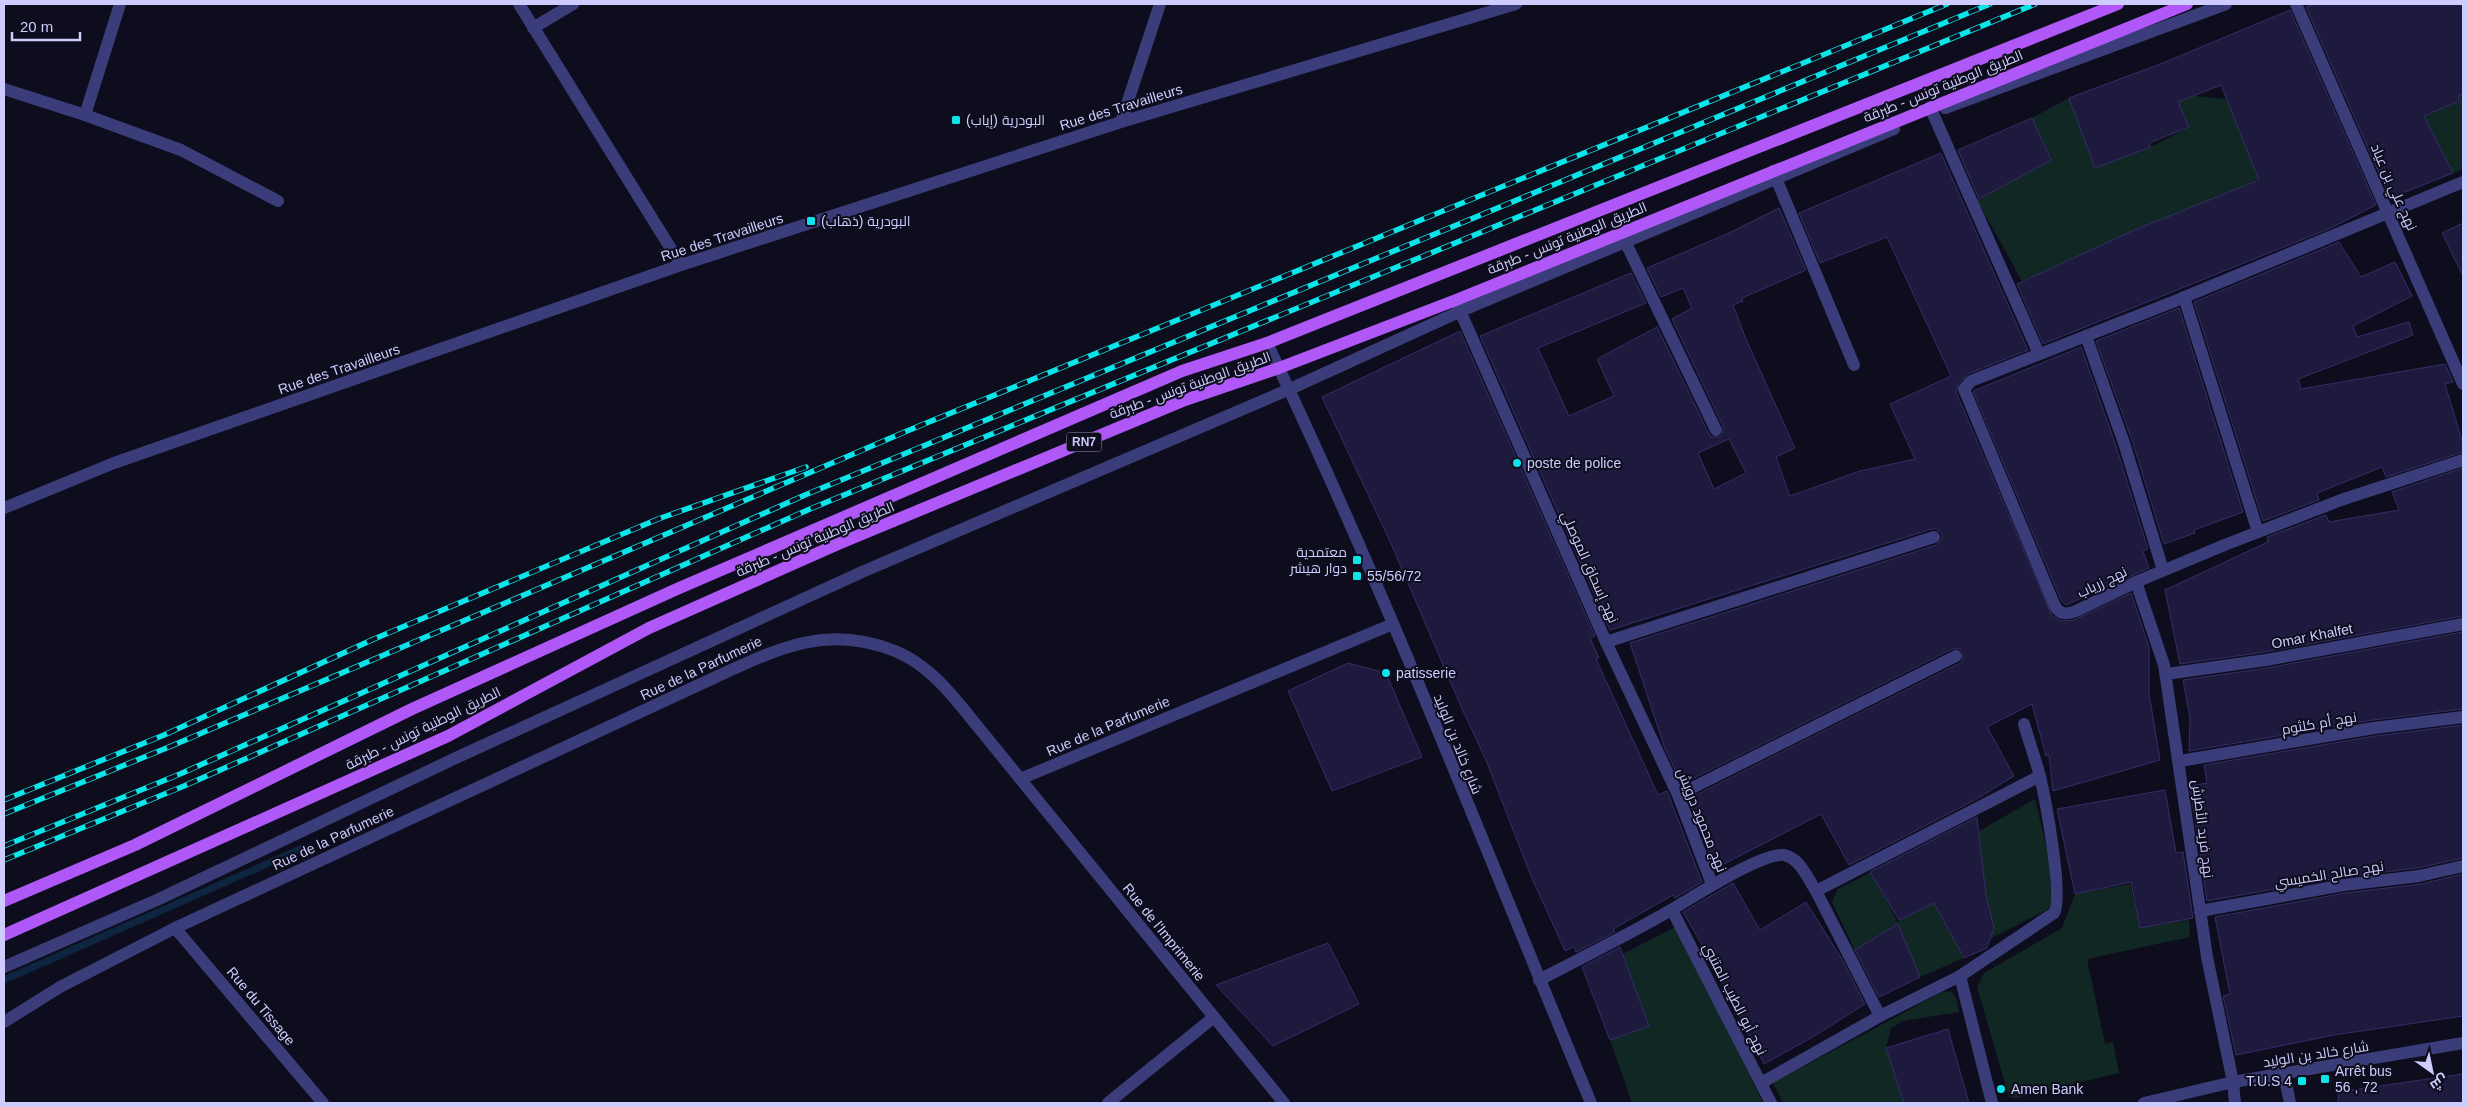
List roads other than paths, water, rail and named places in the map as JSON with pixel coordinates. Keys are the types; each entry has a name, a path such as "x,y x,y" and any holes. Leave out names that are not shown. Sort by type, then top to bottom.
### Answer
{"main road":[{"name":"الطريق الوطنية تونس - طبرقة","path":"4,901 136,844 412,709 677,590 1182,371 1267,343 2118,4"},
{"name":"الطريق الوطنية تونس - طبرقة","path":"4,935 448,736 649,628 811,556 1185,400 1458,306 2187,4"}],"street":[{"path":"85,115 120,4"},
{"path":"519,4 681,266"},
{"path":"533,28 573,4"},
{"path":"1121,122 1160,4"},
{"name":"Rue des Travailleurs","path":"4,508 114,463 681,266 1121,122 1516,4"},
{"path":"2226,4 1932,110 2039,354 2184,297 2463,182"},
{"name":"نهج علي بن عياد","path":"2296,4 2463,384"},
{"path":"4,89 85,115 181,150 278,201"},
{"path":"1774,175 1854,365"},
{"path":"1623,238 1716,430"},
{"path":"2184,297 2258,532"},
{"path":"4,967 159,899 460,756 853,576 1290,389 1458,306"},
{"name":"نهج إسحاق الموصلي","path":"1458,306 1606,642 1934,537"},
{"path":"2086,336 2124,443 2164,570"},
{"name":"شارع خالد بن الوليد","path":"1267,343 1290,389 1393,624 1538,980 1591,1103"},
{"name":"نهج زرياب","path":"2039,354 1971,381 1965,386 1965,396 2006,485 2059,612 2064,614 2076,612 2136,582 2258,532 2341,500 2463,460"},
{"name":"نهج فريد الأطرش","path":"2136,582 2166,674 2180,761 2200,911 2233,1082"},
{"name":"Rue de la Parfumerie","path":"4,1022 60,987 175,928 775,650 815,639 835,638 876,645 910,658 929,672 953,697 1020,779 1393,624"},
{"name":"Omar Khalfet","path":"2166,674 2266,660 2463,624"},
{"name":"نهج محمود درويش","path":"1538,980 1672,910 1712,884 1678,795 1606,642"},
{"path":"1678,795 1956,656"},
{"name":"نهج أم كلثوم","path":"2180,761 2374,728 2463,717"},
{"path":"1761,1083 1880,1016 1960,976 2047,920 2057,908 2058,893 2040,776 2024,724"},
{"path":"1816,891 2040,776"},
{"name":"Rue de l'Imprimerie","path":"1020,779 1284,1103"},
{"path":"1712,884 1772,857 1784,855 1800,866 1816,891 1880,1016"},
{"name":"نهج صالح الخميسي","path":"2200,911 2344,886 2419,876 2463,866"},
{"name":"نهج أبو الطيب المتنبي","path":"1672,910 1771,1103"},
{"name":"Rue du Tissage","path":"175,928 324,1103"},
{"path":"1960,976 1992,1103"},
{"path":"1108,1103 1214,1017"},
{"name":"شارع خالد بن الوليد","path":"2144,1103 2233,1082 2463,1043"},
{"path":"2284,1074 2290,1103"},
{"path":"2233,1082 2235,1103"}],"waterway":[{"path":"4,980 303,848"}],"railway":[{"path":"4,814 169,747 907,431 1947,4"},
{"path":"4,846 180,774 805,495 1990,4"},
{"path":"4,860 184,786 810,509 2035,4"},
{"path":"4,800 164,735 374,639 658,519 806,467"}],"place":[{"name":"البودرية (إياب)","path":"956,120"},
{"name":"البودرية (ذهاب)","path":"811,221"},
{"name":"poste de police","path":"1517,463"},
{"name":"معتمدية دوار هيشر","path":"1357,560"},
{"name":"55/56/72","path":"1357,576"},
{"name":"patisserie","path":"1386,673"},
{"name":"Arrêt bus 56 , 72","path":"2325,1079"},
{"name":"T.U.S 4","path":"2302,1081"},
{"name":"Amen Bank","path":"2001,1089"}]}
